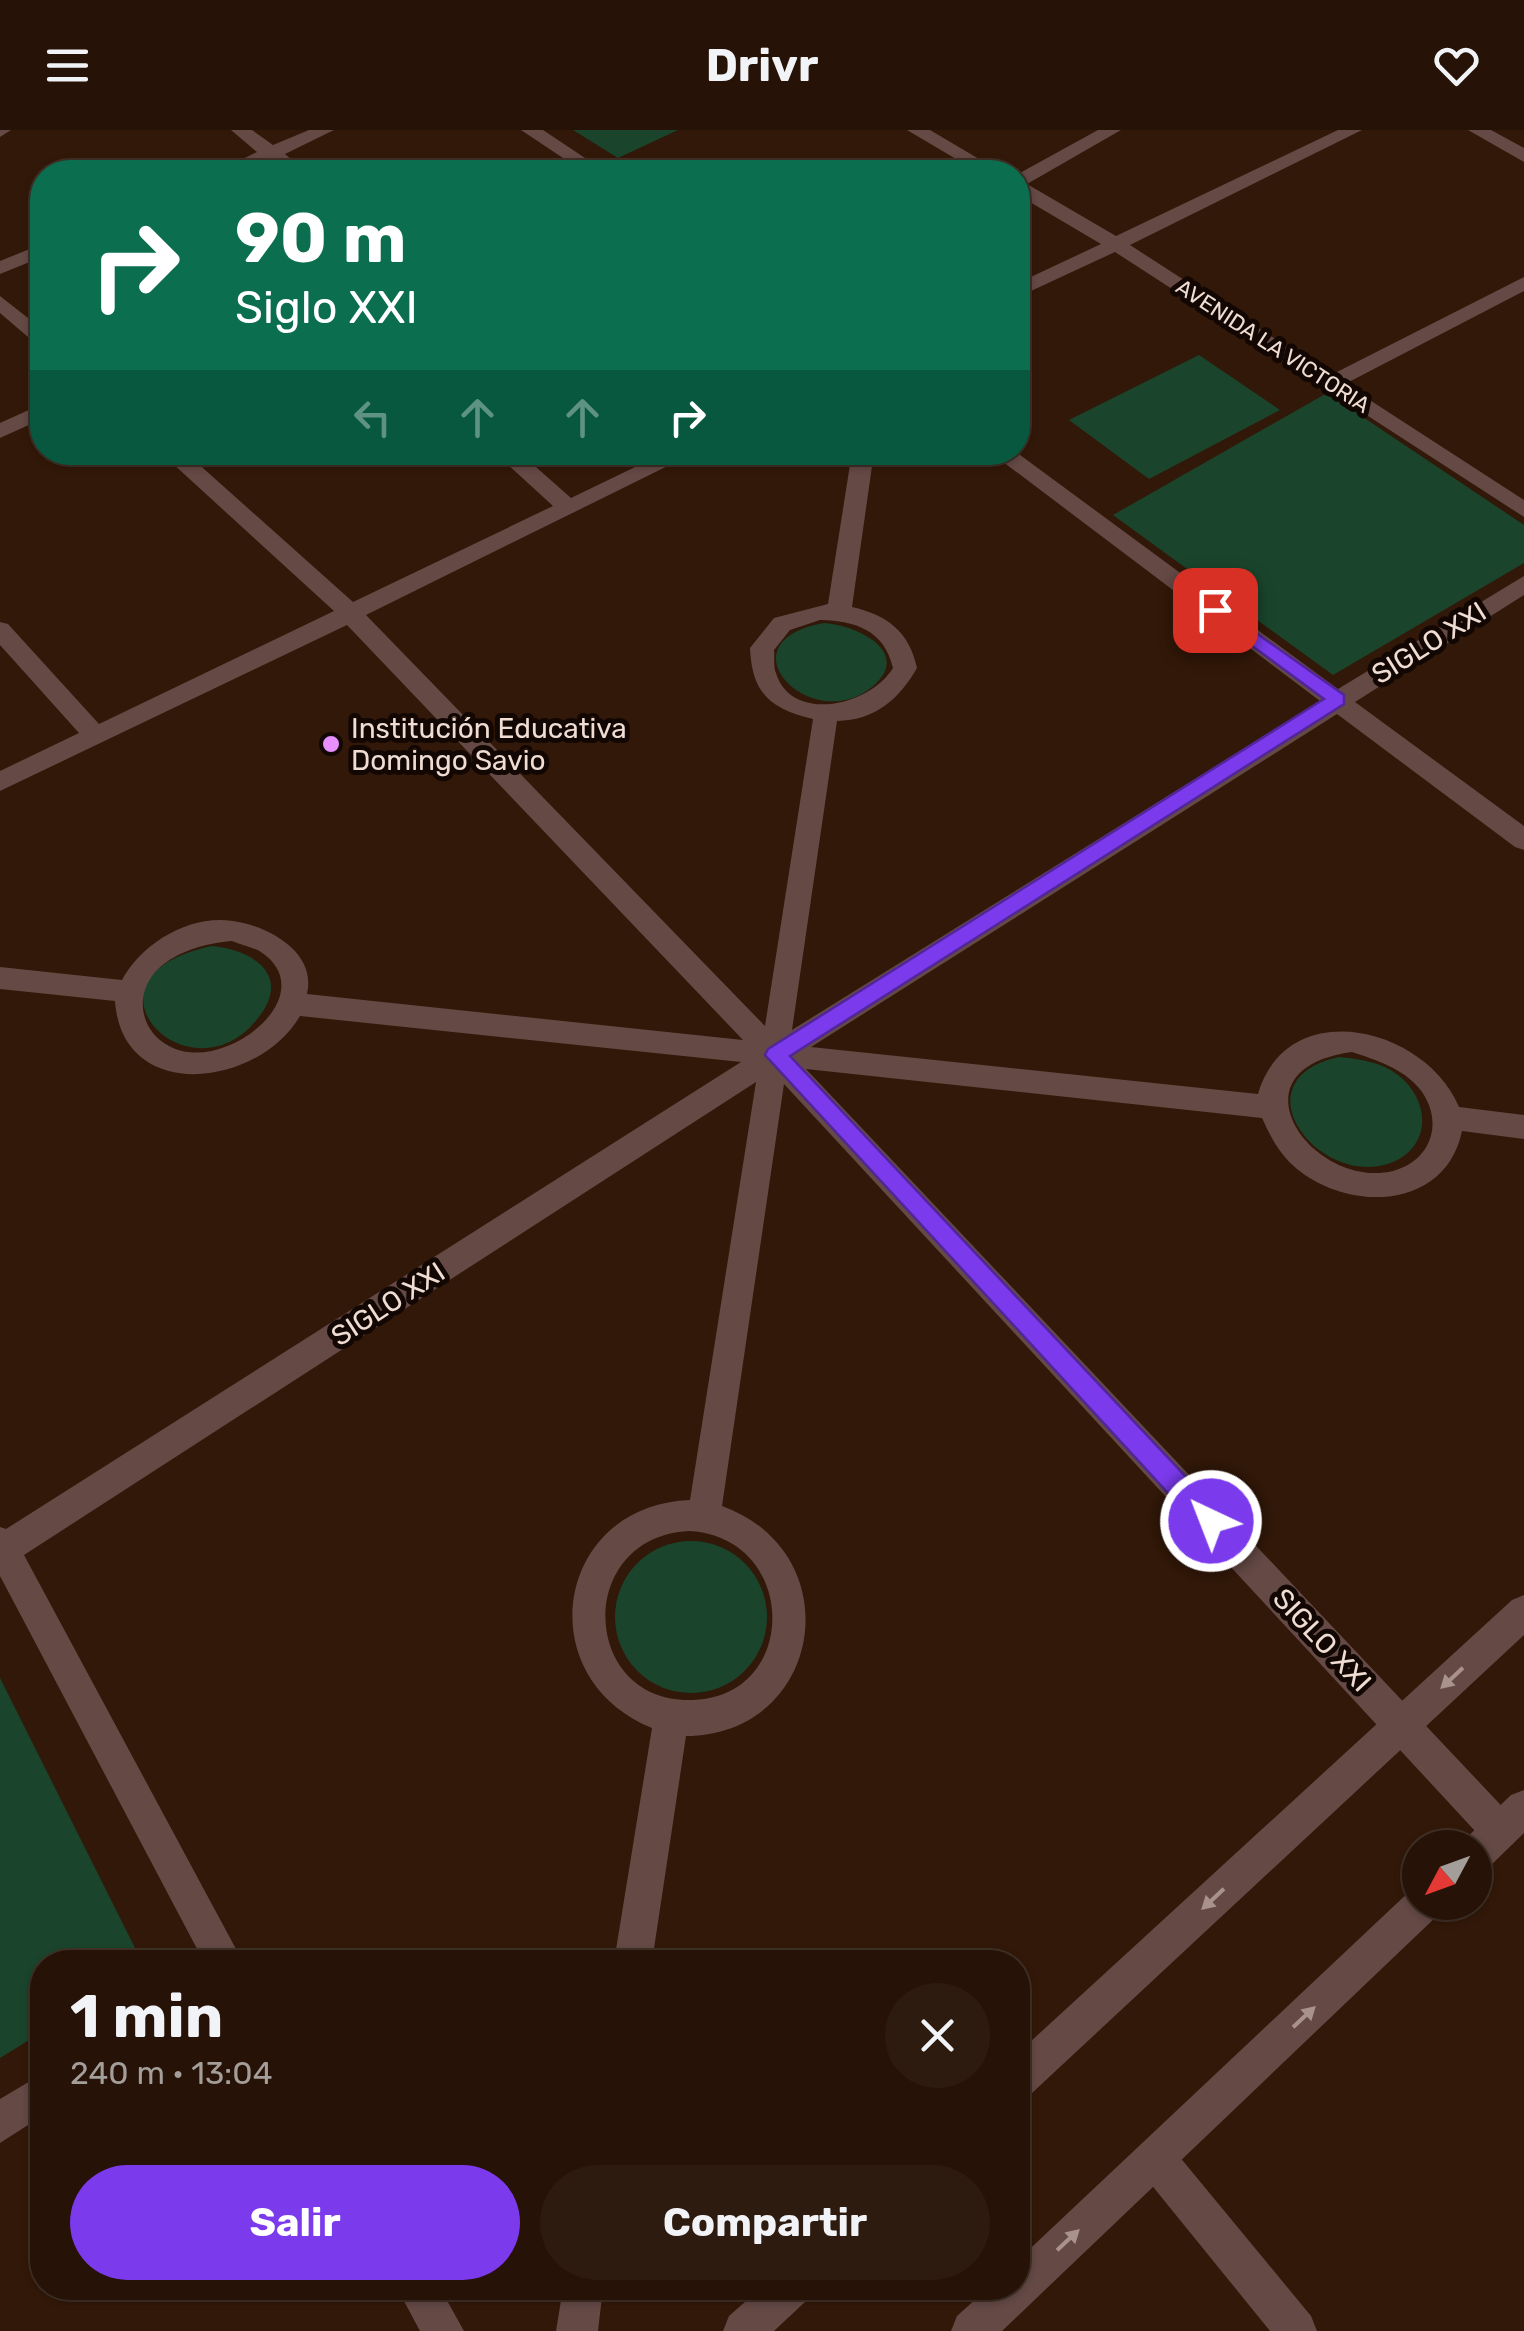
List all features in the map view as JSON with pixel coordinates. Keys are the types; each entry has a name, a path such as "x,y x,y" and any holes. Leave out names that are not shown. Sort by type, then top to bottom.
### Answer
{"street":[{"path":"240,130 281,160"},
{"path":"254,160 325,130"},
{"path":"530,130 577,160"},
{"path":"916,130 970,160"},
{"path":"1030,177 1112,130"},
{"path":"1030,285 1353,130"},
{"path":"1476,130 1524,156"},
{"name":"AVENIDA LA VICTORIA","path":"1030,191 1524,510"},
{"path":"0,268 30,255"},
{"path":"1330,383 1524,284"},
{"path":"0,302 30,328"},
{"path":"0,430 30,416"},
{"name":"SIGLO XXI","path":"185,465 350,613 776,1055 1500,1831"},
{"path":"520,465 570,508"},
{"path":"0,782 658,465"},
{"path":"839,612 861,465"},
{"path":"1020,465 1524,840"},
{"name":"SIGLO XXI","path":"1,1549 1524,584"},
{"path":"839,612 858,615 888,630 898,642 905,668 893,692 880,702 846,713 826,713 786,701 762,677 762,648 782,624 800,616 839,612"},
{"path":"0,630 96,736"},
{"path":"704,1517 826,713"},
{"path":"232,931 271,942 284,955 296,986 294,1004 284,1022 259,1045 226,1060 202,1064 158,1055 131,1028 127,1010 130,992 151,958 169,946 211,932 232,931"},
{"path":"0,978 130,992"},
{"path":"294,1004 1274,1107"},
{"path":"1352,1041 1386,1049 1416,1065 1444,1099 1450,1118 1449,1138 1441,1156 1427,1171 1384,1186 1358,1184 1310,1164 1280,1128 1274,1107 1274,1088 1293,1057 1310,1047 1352,1041"},
{"path":"1450,1118 1524,1127"},
{"path":"704,1517 729,1524 752,1537 770,1554 784,1577 791,1602 791,1629 777,1666 750,1698 726,1711 698,1718 670,1717 630,1699 600,1669 589,1642 587,1613 592,1585 606,1560 624,1540 662,1521 704,1517"},
{"path":"1,1549 218,1950"},
{"path":"1030,2068 1524,1612"},
{"path":"635,1950 670,1717"},
{"path":"1030,2276 1406,1920"},
{"path":"0,2122 30,2101"},
{"path":"1155,2158 1296,2331"},
{"path":"424,2300 443,2331"},
{"path":"577,2331 581,2300"},
{"path":"744,2331 778,2300"},
{"path":"972,2331 1005,2300"}],"green space":[{"path":"573,130 678,130 618,158"},
{"path":"1199,355 1280,410 1149,479 1069,420"},
{"path":"1327,393 1524,525 1524,563 1333,675 1113,515"},
{"path":"824,623 864,635 884,652 887,663 872,687 848,699 824,701 802,694 786,681 777,665 778,648 793,633"},
{"path":"212,946 239,952 261,965 271,986 269,999 261,1014 234,1040 204,1048 177,1043 155,1028 144,1006 147,983 168,962"},
{"path":"1339,1057 1385,1067 1409,1085 1416,1097 1421,1109 1420,1134 1415,1145 1393,1162 1366,1167 1339,1161 1317,1148 1300,1129 1291,1108 1293,1087 1308,1069"},
{"path":"691,1541 720,1546 745,1563 762,1588 767,1617 762,1646 745,1671 720,1688 691,1693 662,1688 637,1671 620,1646 615,1617 620,1588 637,1563 662,1546"},
{"path":"0,1678 136,1950 30,1950 30,2039 0,2058"}],"place":[{"name":"Institución Educativa Domingo Savio","path":"331,744"}],"route":[{"path":"1211,1521 776,1055 1338,700 1215,610"}]}
